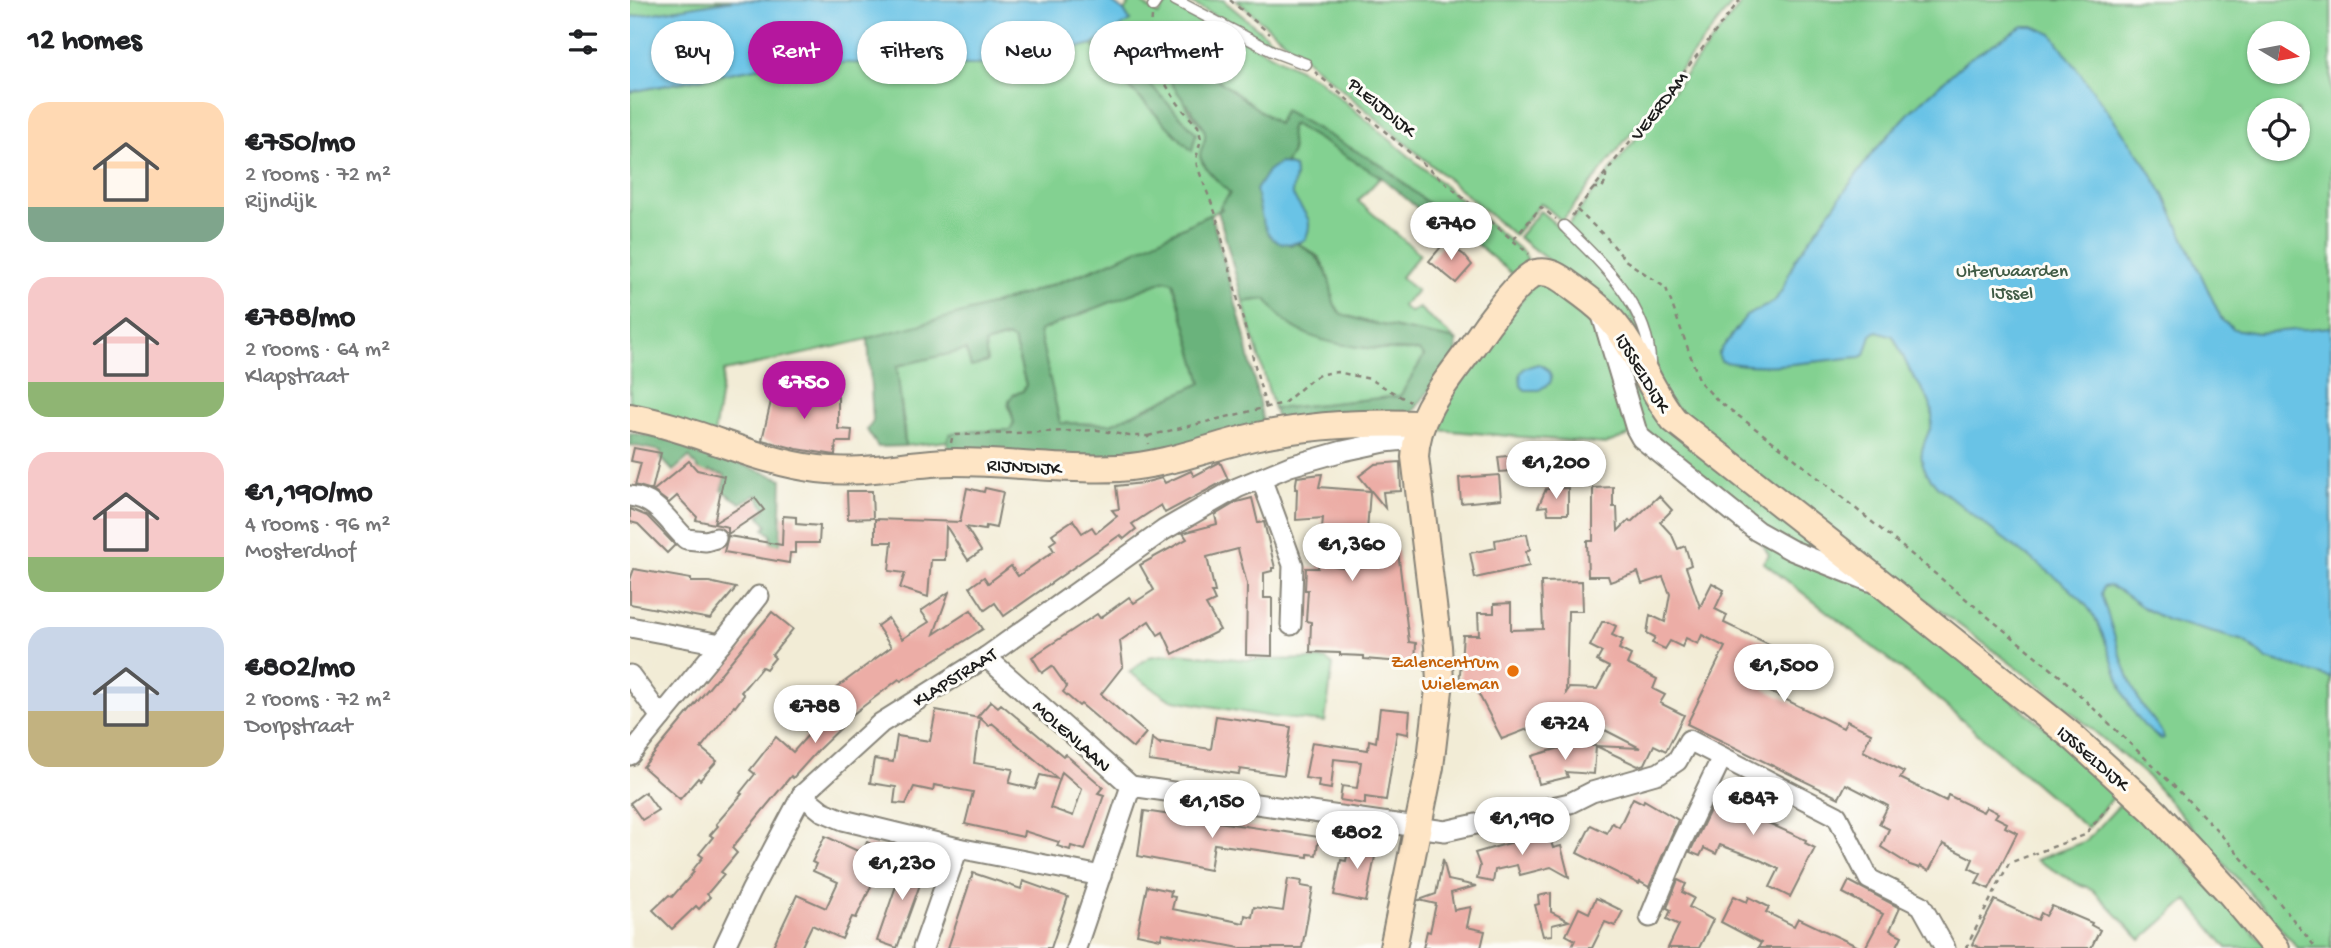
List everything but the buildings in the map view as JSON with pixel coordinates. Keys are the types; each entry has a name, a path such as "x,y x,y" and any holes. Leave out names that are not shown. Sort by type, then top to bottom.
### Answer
{"street":[{"name":"IJSSELDIJK","path":"1421,425 1486,326 1522,283 1536,273 1559,277 1599,308 1620,331 1665,409 1685,429 2073,737 2155,812 2276,948"},
{"name":"IJSSELDIJK","path":"1599,308 1641,438 1757,531 1791,550 1889,590"},
{"name":"RIJNDIJK","path":"630,418 680,428 760,455 818,469 859,471 952,462 1098,468 1151,464 1271,433 1367,424 1421,425"},
{"name":"KLAPSTRAAT","path":"724,948 802,795 881,723 986,657 1164,530 1237,488 1343,451 1385,442 1421,425"},
{"path":"1393,948 1430,767 1440,681 1415,457 1421,425"},
{"path":"1261,478 1293,565 1291,625"},
{"path":"630,496 640,497 658,508 686,539 706,541 716,538"},
{"path":"630,755 760,596"},
{"path":"630,627 721,644"},
{"name":"MOLENLAAN","path":"986,657 1131,786"},
{"path":"630,675 661,717"},
{"path":"1076,948 1131,786 1445,831 1570,803 1592,792 1659,773 1678,761 1689,740 1837,816 1869,880 1921,905 1945,948"},
{"path":"1650,917 1678,849 1722,757"},
{"path":"802,795 822,811 843,820 958,848 1101,876"},
{"path":"923,948 958,848"}],"lane":[{"path":"1175,0 1274,52 1306,64"},
{"path":"1564,226 1603,266 1634,310 1649,351 1649,366 1645,373"}],"path":[{"path":"1230,0 1278,40"},
{"name":"VEERDAM","path":"1740,0 1577,210 1608,239 1625,260 1666,288 1700,382 1717,400 1783,449 2060,676 2214,828 2261,880 2316,948"},
{"path":"1155,3 1151,36 1160,72 1171,97 1200,132 1197,166 1215,212 1271,433"},
{"name":"PLEIJDIJK","path":"1306,64 1514,239 1541,207 1564,226"},
{"path":"1593,188 1602,188 1606,181 1605,172"},
{"path":"952,462 950,440 956,435 1098,430 1129,436 1148,436 1284,403 1301,387 1321,374 1337,372 1370,379 1421,425"},
{"path":"1148,436 1151,464"},
{"path":"1966,948 2009,863 2085,835 2126,785"}],"green space":[{"path":"630,0 733,0 630,17"},
{"path":"1132,0 1138,0 1158,15 1169,1 1207,21 1130,21 1124,11"},
{"path":"1185,0 1223,0 1284,50 1246,32 1246,21 1225,21"},
{"path":"1236,0 1735,0 1562,221 1541,203 1514,235"},
{"name":"Uiterwaarden IJssel","path":"1744,0 2331,0 2331,948 2298,948 2148,777 2041,686 1687,422 1660,390 1647,330 1568,225"},
{"path":"1246,41 1318,79 1525,254 1528,261 1516,277 1384,167 1284,110 1278,124 1223,84 1246,84"},
{"path":"1089,45 1089,84 1126,84 1192,150 1196,133 1149,84 1176,84 1186,107 1205,131 1206,140 1200,155 1203,164 1230,193 1218,211 1113,261 960,315 866,340 724,371 714,435 630,414 630,92 672,84 734,84 734,72 748,69 748,84 843,84 843,63 857,63 857,84 967,84 967,65 981,64 981,84 1075,84 1075,48"},
{"path":"1126,84 1150,84 1196,133 1192,151"},
{"path":"1172,84 1223,84 1278,124 1284,110 1384,167 1458,228 1450,236 1381,177 1293,124 1290,127 1292,152 1285,164 1279,163 1290,245 1297,243 1320,261 1338,311 1367,322 1456,340 1457,353 1413,412 1278,424 1274,409 1400,396 1424,356 1419,351 1356,347 1324,340 1292,326 1266,299 1243,302 1218,211 1222,209 1220,206 1230,193 1212,176 1201,160 1204,129"},
{"path":"1293,124 1381,177 1358,201 1420,254 1401,277 1417,291 1402,306 1410,312 1419,308 1456,340 1341,314 1334,303 1326,270 1319,257 1297,243 1305,240 1291,193 1294,167 1285,164 1289,154 1289,133"},
{"path":"1540,211 1588,254 1617,288 1637,326 1643,346 1567,275 1518,237"},
{"path":"1211,214 1244,334 1263,421 1262,428 1148,458 949,453 947,441 950,434 1010,430 1014,423 1009,400 1023,391 1026,385 1014,341 1007,337 985,344 987,362 971,367 966,350 897,366 905,446 878,447 867,430 873,421 868,338 1014,298 1071,278","holes":["1166,280 1173,282 1202,383 1111,424 1060,423 1039,331"]},
{"path":"1166,280 1173,282 1202,383 1111,424 1060,423 1038,331"},
{"path":"1547,280 1592,315 1630,435 1605,444 1428,429 1433,418 1536,281"},
{"path":"1266,299 1288,323 1310,335 1357,347 1420,351 1424,356 1401,396 1274,409 1243,302"},
{"path":"1608,326 1637,372 1856,571 1773,537 1641,427"},
{"path":"1010,337 1014,341 1026,385 1023,391 1013,395 1008,404 1014,422 1010,430 962,432 947,441 905,446 896,366 966,349 971,366 987,362 984,344"},
{"path":"630,433 675,440 782,479 780,546 771,544 771,535 764,529 767,526 759,515 766,509 756,495 741,503 722,491 725,475 709,471 707,480 694,476 700,471 689,457 673,471 660,457 661,451 630,445"},
{"path":"1758,537 1878,592 2117,786 2116,794 2087,828 1919,683 1763,562 1769,555"},
{"path":"1177,653 1246,660 1325,659 1333,665 1325,722 1272,717 1169,699 1129,672 1149,657"},
{"path":"2124,800 2129,800 2268,948 2227,948 2187,900 2141,940 2092,889 2036,860 2086,841"}],"water":[{"path":"733,0 1109,0 1124,11 1130,21 1089,21 1089,45 1075,48 1075,21 981,21 981,64 974,65 967,65 967,21 857,21 857,63 843,63 843,21 748,21 748,69 734,72 734,21 651,21 651,84 672,84 630,92 630,17"},
{"path":"2023,26 2033,26 2052,34 2146,164 2165,197 2222,320 2234,329 2258,333 2331,327 2331,678 2267,659 2244,641 2167,620 2145,609 2120,591 2110,586 2103,587 2101,594 2129,677 2140,702 2162,733 2164,738 2161,739 2146,728 2126,699 2101,630 2086,605 2052,574 1937,486 1927,472 1922,461 1922,451 1931,426 1930,404 1893,336 1877,331 1871,335 1865,355 1861,357 1755,365 1721,361 1718,354 1746,316 1774,302 1795,260 1873,152 1911,111 1967,60"},
{"path":"1279,163 1294,167 1292,193 1309,225 1305,240 1291,244 1273,239 1267,232 1256,190 1268,171"},
{"path":"1538,364 1548,371 1551,376 1550,383 1539,390 1525,390 1521,386 1520,374 1524,368"}],"place":[{"name":"Zalencentrum Wieleman","path":"1513,671"}]}
